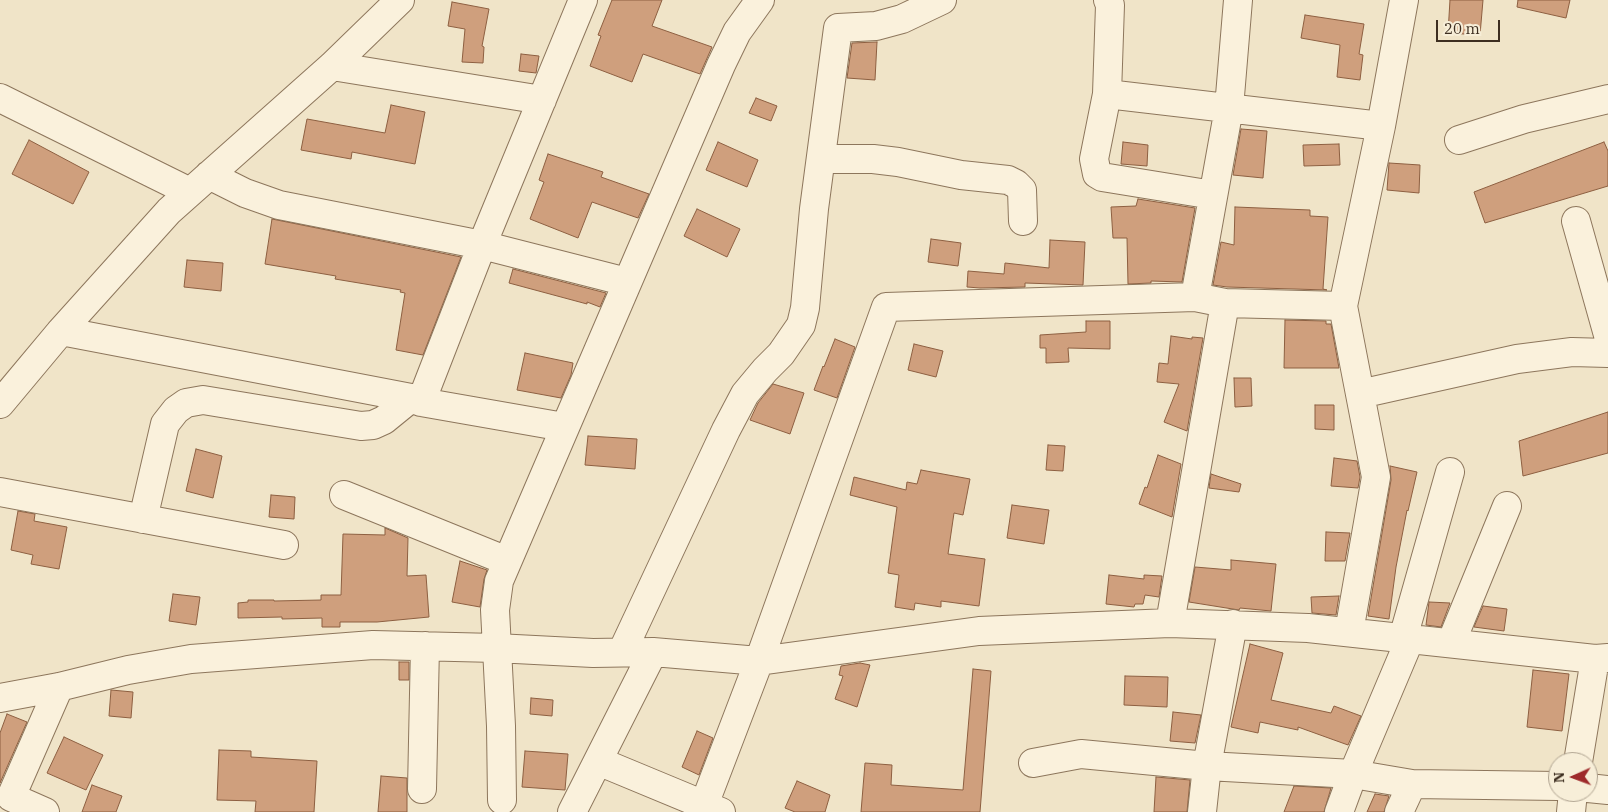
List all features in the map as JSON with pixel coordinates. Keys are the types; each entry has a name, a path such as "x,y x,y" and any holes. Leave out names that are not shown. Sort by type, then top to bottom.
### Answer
{"street":[{"path":"0,404 61,331 169,211 332,66 400,0"},
{"path":"144,519 165,424 176,410 186,402 203,400 361,426 373,425 384,420 416,400 583,0"},
{"path":"502,800 501,726 495,610 499,581 721,65 737,32 760,0"},
{"path":"622,652 726,430 745,394 781,354 801,325 805,308 814,209 838,28 876,26 902,19 942,0"},
{"path":"1108,0 1110,5 1108,94 1094,159 1097,174 1102,177 1213,195"},
{"path":"1195,297 1228,108 1238,0"},
{"path":"1348,632 1376,477 1343,306 1381,126 1404,0"},
{"path":"332,66 542,100"},
{"path":"1108,94 1381,126"},
{"path":"0,98 199,184 245,193 279,205 482,245 627,282"},
{"path":"1459,140 1524,119 1608,99"},
{"path":"821,159 873,159 898,162 961,175 1008,180 1022,190 1023,221"},
{"path":"1576,221 1608,335"},
{"path":"598,761 709,810 759,661 886,307 1195,297 1225,303 1343,306"},
{"path":"1170,623 1225,303"},
{"path":"61,331 564,427"},
{"path":"1360,394 1518,359 1572,352 1608,353"},
{"path":"1339,812 1406,639 1450,472"},
{"path":"0,492 284,545"},
{"path":"344,495 506,561"},
{"path":"1451,643 1507,506"},
{"path":"0,698 128,670 191,659 373,645 593,653 653,652 759,661 979,631 1170,623 1233,624 1308,628 1601,659 1580,752"},
{"path":"1202,812 1207,766 1233,624"},
{"path":"422,789 425,646"},
{"path":"572,812 653,652"},
{"path":"46,812 6,805 59,686"},
{"path":"1033,763 1081,754 1207,766 1353,774 1412,784 1548,786"},
{"path":"1399,812 1412,784"}],"building":[{"path":"612,0 662,0 652,26 712,47 700,74 643,54 632,82 590,66 601,36 598,35"},
{"path":"1450,0 1483,0 1480,35 1448,33"},
{"path":"1518,0 1570,0 1566,18 1517,7"},
{"path":"452,2 489,9 482,46 484,47 483,63 462,62 465,29 448,26"},
{"path":"1305,15 1364,24 1359,54 1363,55 1360,80 1337,77 1340,45 1301,38"},
{"path":"877,42 875,80 847,78 852,43"},
{"path":"521,54 539,56 536,73 519,71"},
{"path":"756,98 777,106 771,121 749,113"},
{"path":"391,105 425,112 415,164 352,152 351,159 301,150 307,119 385,133"},
{"path":"1241,129 1267,131 1263,178 1233,175"},
{"path":"29,140 89,172 73,204 12,174"},
{"path":"718,142 758,160 747,187 706,170"},
{"path":"1123,142 1148,145 1147,166 1121,164"},
{"path":"1604,142 1608,151 1608,186 1485,223 1474,192"},
{"path":"1339,144 1340,165 1304,166 1303,145"},
{"path":"548,154 603,172 601,177 649,194 638,218 592,202 578,238 530,219 544,182 539,180"},
{"path":"1389,163 1420,165 1419,193 1387,190"},
{"path":"1138,199 1195,208 1182,282 1151,281 1151,283 1128,284 1127,238 1113,238 1111,207 1136,206"},
{"path":"1235,207 1310,210 1310,216 1328,217 1323,289 1327,290 1213,285 1221,242 1234,245"},
{"path":"697,209 740,229 727,257 684,236"},
{"path":"272,219 461,257 423,355 396,350 405,293 400,292 401,290 335,279 336,276 265,264"},
{"path":"931,239 961,243 958,266 928,262"},
{"path":"1050,240 1085,242 1083,285 1025,283 1025,287 967,287 968,271 1004,274 1005,263 1049,268"},
{"path":"187,260 223,263 221,291 184,287"},
{"path":"513,269 606,293 600,307 587,302 587,304 509,283"},
{"path":"1285,320 1326,321 1326,324 1331,324 1339,368 1284,368"},
{"path":"1086,321 1110,321 1110,349 1068,348 1069,362 1046,363 1046,348 1040,348 1040,335 1086,332"},
{"path":"1171,336 1192,339 1192,337 1203,338 1187,431 1164,422 1179,384 1157,382 1159,363 1168,364"},
{"path":"835,339 855,347 837,398 814,390"},
{"path":"914,344 943,351 936,377 908,370"},
{"path":"525,353 573,363 571,375 561,398 517,390"},
{"path":"1234,378 1251,378 1252,406 1235,407"},
{"path":"773,384 804,393 790,434 750,420 758,403"},
{"path":"1315,405 1334,405 1334,430 1315,429"},
{"path":"1608,412 1608,453 1523,476 1519,441"},
{"path":"588,436 637,439 635,469 585,465"},
{"path":"1048,445 1065,446 1063,471 1046,470"},
{"path":"196,449 222,456 213,498 186,491"},
{"path":"1158,455 1181,464 1172,517 1139,504 1145,487 1147,488"},
{"path":"1334,458 1357,461 1360,477 1358,488 1331,486"},
{"path":"1390,466 1417,472 1407,510 1396,567 1389,619 1368,616 1391,480"},
{"path":"921,470 970,479 963,515 954,513 948,554 985,559 979,606 941,601 941,607 915,603 914,610 895,607 899,575 888,573 897,507 850,495 854,477 906,490 907,482 917,484"},
{"path":"1211,474 1241,484 1239,492 1209,488"},
{"path":"271,495 295,497 294,519 269,517"},
{"path":"1012,505 1049,510 1044,544 1007,538"},
{"path":"18,511 35,514 34,521 67,527 59,569 31,564 33,555 11,550"},
{"path":"385,528 408,538 407,576 426,575 429,617 377,622 340,622 340,627 322,627 322,618 238,618 238,603 248,602 248,600 321,600 321,595 341,595 343,534 385,535"},
{"path":"1326,532 1350,533 1345,561 1325,561"},
{"path":"1231,560 1276,564 1271,611 1240,608 1239,610 1189,602 1195,567 1231,570"},
{"path":"460,561 487,570 480,607 452,602"},
{"path":"1109,575 1144,579 1144,575 1162,576 1159,597 1145,595 1143,604 1135,604 1134,607 1106,604"},
{"path":"173,594 200,597 196,625 169,621"},
{"path":"1339,596 1336,615 1312,613 1311,597"},
{"path":"1429,602 1450,603 1441,627 1426,625"},
{"path":"1483,606 1507,609 1504,631 1474,627"},
{"path":"1250,644 1283,653 1271,700 1331,713 1334,706 1361,716 1348,745 1298,727 1298,730 1260,722 1258,733 1231,727"},
{"path":"399,662 409,662 409,680 399,680"},
{"path":"860,663 870,665 857,707 835,699 843,676 839,675 841,666"},
{"path":"973,669 991,671 980,812 861,812 865,763 892,765 891,785 963,790"},
{"path":"1533,670 1569,674 1562,731 1527,727"},
{"path":"1125,676 1168,677 1167,707 1124,705"},
{"path":"111,690 133,692 131,718 109,716"},
{"path":"531,698 553,700 552,716 530,714"},
{"path":"1173,712 1201,715 1195,743 1170,741"},
{"path":"7,714 27,722 0,783 0,733"},
{"path":"697,731 713,738 699,775 682,767"},
{"path":"64,737 103,755 86,790 47,773"},
{"path":"219,750 251,751 251,757 317,761 314,812 255,812 256,801 217,800"},
{"path":"525,751 568,754 565,790 522,787"},
{"path":"381,776 407,778 407,812 378,812"},
{"path":"1156,777 1190,780 1187,812 1154,812"},
{"path":"797,781 830,795 825,812 795,812 785,808"},
{"path":"92,785 122,796 116,812 82,812"},
{"path":"1294,786 1331,788 1324,812 1284,812"},
{"path":"1375,794 1389,796 1384,812 1367,812"}]}
